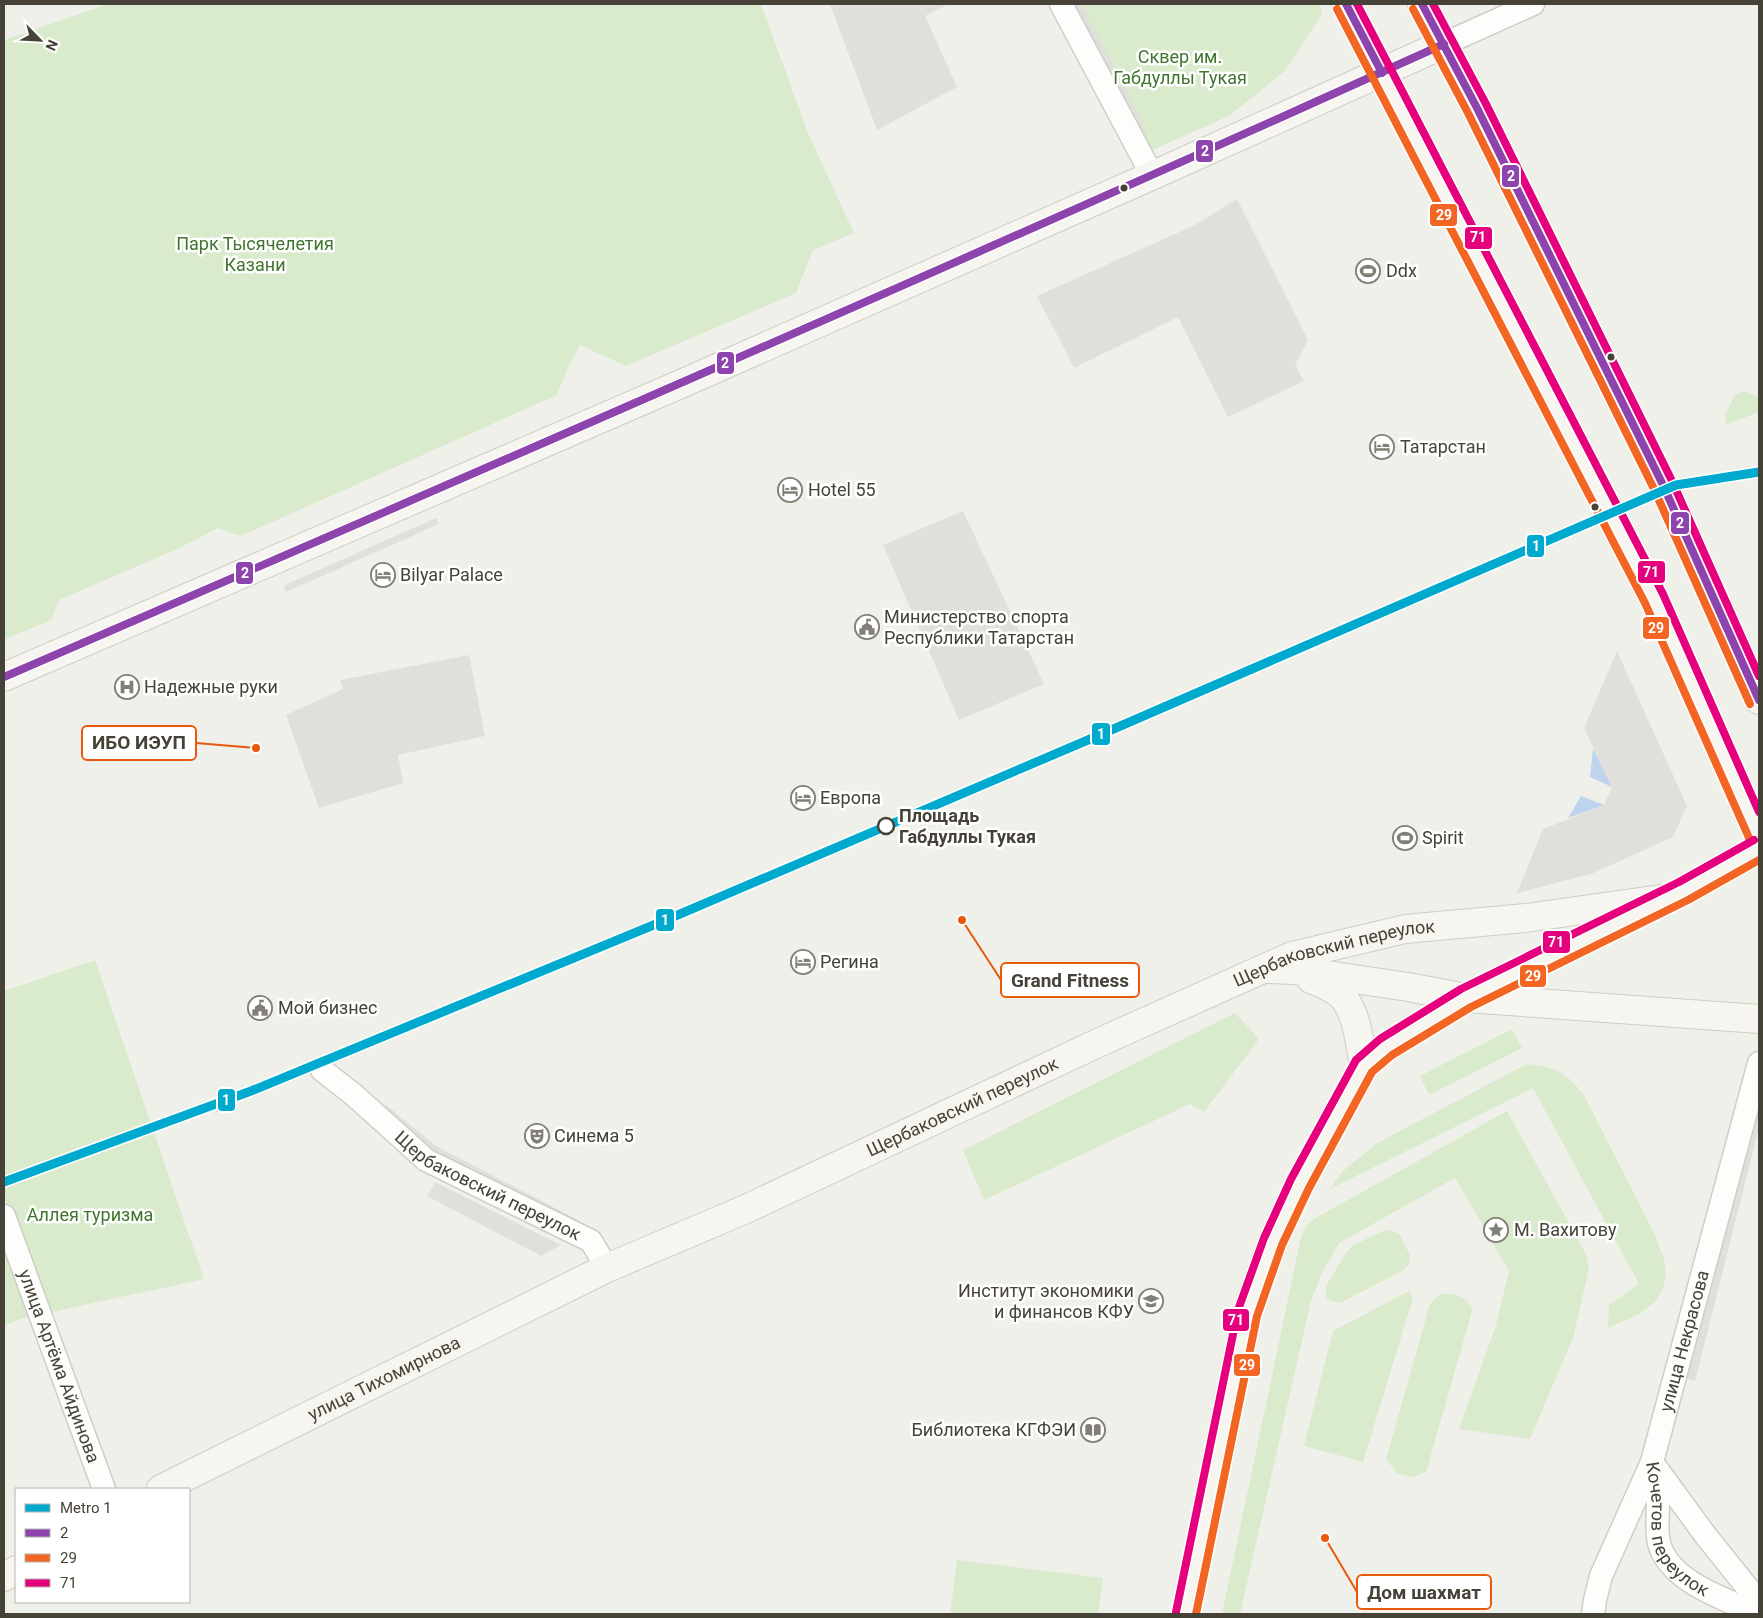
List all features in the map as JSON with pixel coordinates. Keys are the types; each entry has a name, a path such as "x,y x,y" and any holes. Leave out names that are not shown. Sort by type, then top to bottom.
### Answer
{"main road":[{"path":"1346,4 1654,599 1759,836"},
{"path":"1422,4 1478,108 1664,485 1759,700"},
{"path":"4,676 690,380 1444,44"},
{"path":"1186,1614 1248,1313 1273,1241 1300,1183 1364,1066 1386,1047 1466,998 1668,898 1759,849"},
{"name":"Щербаковский переулок","path":"606,1268 746,1209 1100,1042 1261,968 1292,956 1405,930 1526,918 1668,898"},
{"path":"1261,968 1294,970 1408,987 1466,998 1759,1019"},
{"path":"1294,970 1325,985 1342,996 1350,1009 1356,1025 1364,1066"},
{"name":"улица Тихомирнова","path":"164,1488 606,1268"},
{"path":"4,1578 15,1571"}],"street":[{"path":"1061,4 1152,175"},
{"path":"1444,44 1533,4"},
{"name":"улица Некрасова","path":"1593,1614 1601,1576 1652,1462 1759,1063"},
{"name":"Щербаковский переулок","path":"322,1070 354,1095 426,1160 591,1241 606,1268"},
{"name":"улица Артёма Айдинова","path":"4,1216 104,1488"},
{"name":"Кочетов переулок","path":"1652,1462 1706,1536 1759,1602"},
{"name":"Кочетов переулок","path":"1652,1462 1658,1506 1657,1526 1660,1544 1666,1560 1676,1570 1706,1591 1759,1614"}],"green space":[{"name":"Парк Тысячелетия Казани","path":"108,4 761,4 808,133 854,233 813,250 796,293 626,366 580,345 569,365 557,395 241,536 218,528 177,549 59,600 51,620 4,640 4,40"},
{"name":"Сквер им. Габдуллы Тукая","path":"1074,4 1320,4 1322,14 1285,71 1229,116 1152,150"},
{"path":"1744,391 1759,397 1759,412 1728,424 1726,423 1725,416 1734,396"},
{"name":"Аллея туризма","path":"95,960 204,1279 20,1319 4,1326 4,991"},
{"path":"1235,1013 1259,1039 1204,1112 1190,1104 984,1200 963,1150"},
{"path":"1512,1029 1522,1048 1429,1095 1420,1076"},
{"path":"1527,1064 1546,1067 1560,1072 1572,1081 1584,1095 1653,1231 1664,1259 1666,1273 1663,1289 1655,1302 1641,1313 1608,1328 1609,1305 1639,1284 1533,1088 1330,1189 1342,1172 1377,1143"},
{"path":"1507,1111 1586,1254 1589,1268 1573,1338 1530,1439 1459,1429 1496,1325 1509,1271 1455,1178 1339,1243 1323,1271 1311,1301 1240,1614 1222,1614 1301,1237 1306,1226 1314,1219"},
{"path":"1391,1230 1399,1234 1410,1255 1409,1264 1404,1270 1340,1303 1333,1302 1326,1297 1326,1286 1353,1245 1384,1231"},
{"path":"1409,1291 1413,1298 1363,1462 1304,1446 1333,1331"},
{"path":"1440,1294 1458,1296 1473,1308 1426,1472 1413,1477 1398,1474 1386,1459 1430,1304"},
{"path":"957,1560 1103,1578 1098,1614 950,1614"}],"shaded area":[{"path":"830,4 949,4 925,16 957,87 877,130"},
{"path":"1061,4 1081,4 1143,123 1133,141"},
{"path":"1237,199 1308,340 1295,365 1304,381 1228,417 1178,317 1074,368 1037,296 1195,225"},
{"path":"963,511 1044,684 959,720 883,545"},
{"path":"436,518 439,524 286,592 283,586"},
{"path":"1617,651 1687,806 1673,837 1591,874 1517,893 1543,829 1604,805 1612,787 1584,728"},
{"path":"469,655 485,736 398,755 403,783 319,808 286,715 343,689 340,680"},
{"path":"1759,1103 1759,1128 1695,1381 1675,1375"},
{"path":"386,1105 436,1146 580,1221 576,1227 433,1153 381,1112"},
{"path":"435,1182 561,1245 541,1256 427,1196"}],"water":[{"path":"1593,748 1612,787 1590,777"},
{"path":"1581,796 1604,805 1568,818"}],"metro line":[{"name":"1","path":"4,1182 251,1091 673,917 1102,734 1676,485 1759,472"}],"transit line":[{"name":"2","path":"1346,4 1382,73"},
{"name":"71","path":"1357,4 1663,594 1759,812"},
{"name":"2","path":"1422,4 1477,108 1663,485 1759,700"},
{"name":"71","path":"1433,4 1486,104 1672,481 1759,676"},
{"name":"29","path":"1337,9 1645,603 1750,840"},
{"name":"29","path":"1413,9 1468,113 1654,489 1750,704"},
{"name":"2","path":"4,677 1085,205 1444,44"},
{"name":"71","path":"1176,1612 1238,1310 1264,1238 1291,1179 1356,1060 1380,1039 1461,989 1679,882 1754,840"},
{"name":"29","path":"1196,1614 1257,1316 1282,1245 1309,1188 1372,1072 1392,1055 1471,1007 1688,900 1759,860"}],"place":[{"name":"Ddx","path":"1368,271"},
{"name":"Татарстан","path":"1382,447"},
{"name":"Hotel 55","path":"790,490"},
{"name":"Bilyar Palace","path":"383,575"},
{"name":"Министерство спорта Республики Татарстан","path":"867,627"},
{"name":"Надежные руки","path":"127,687"},
{"name":"ИБО ИЭУП","path":"256,748"},
{"name":"Европа","path":"803,798"},
{"name":"Площадь Габдуллы Тукая","path":"886,826"},
{"name":"Spirit","path":"1405,838"},
{"name":"Grand Fitness","path":"962,920"},
{"name":"Регина","path":"803,962"},
{"name":"Мой бизнес","path":"260,1008"},
{"name":"Синема 5","path":"537,1136"},
{"name":"М. Вахитову","path":"1496,1230"},
{"name":"Институт экономики и финансов КФУ","path":"1151,1301"},
{"name":"Библиотека КГФЭИ","path":"1093,1430"},
{"name":"Дом шахмат","path":"1325,1538"}]}
